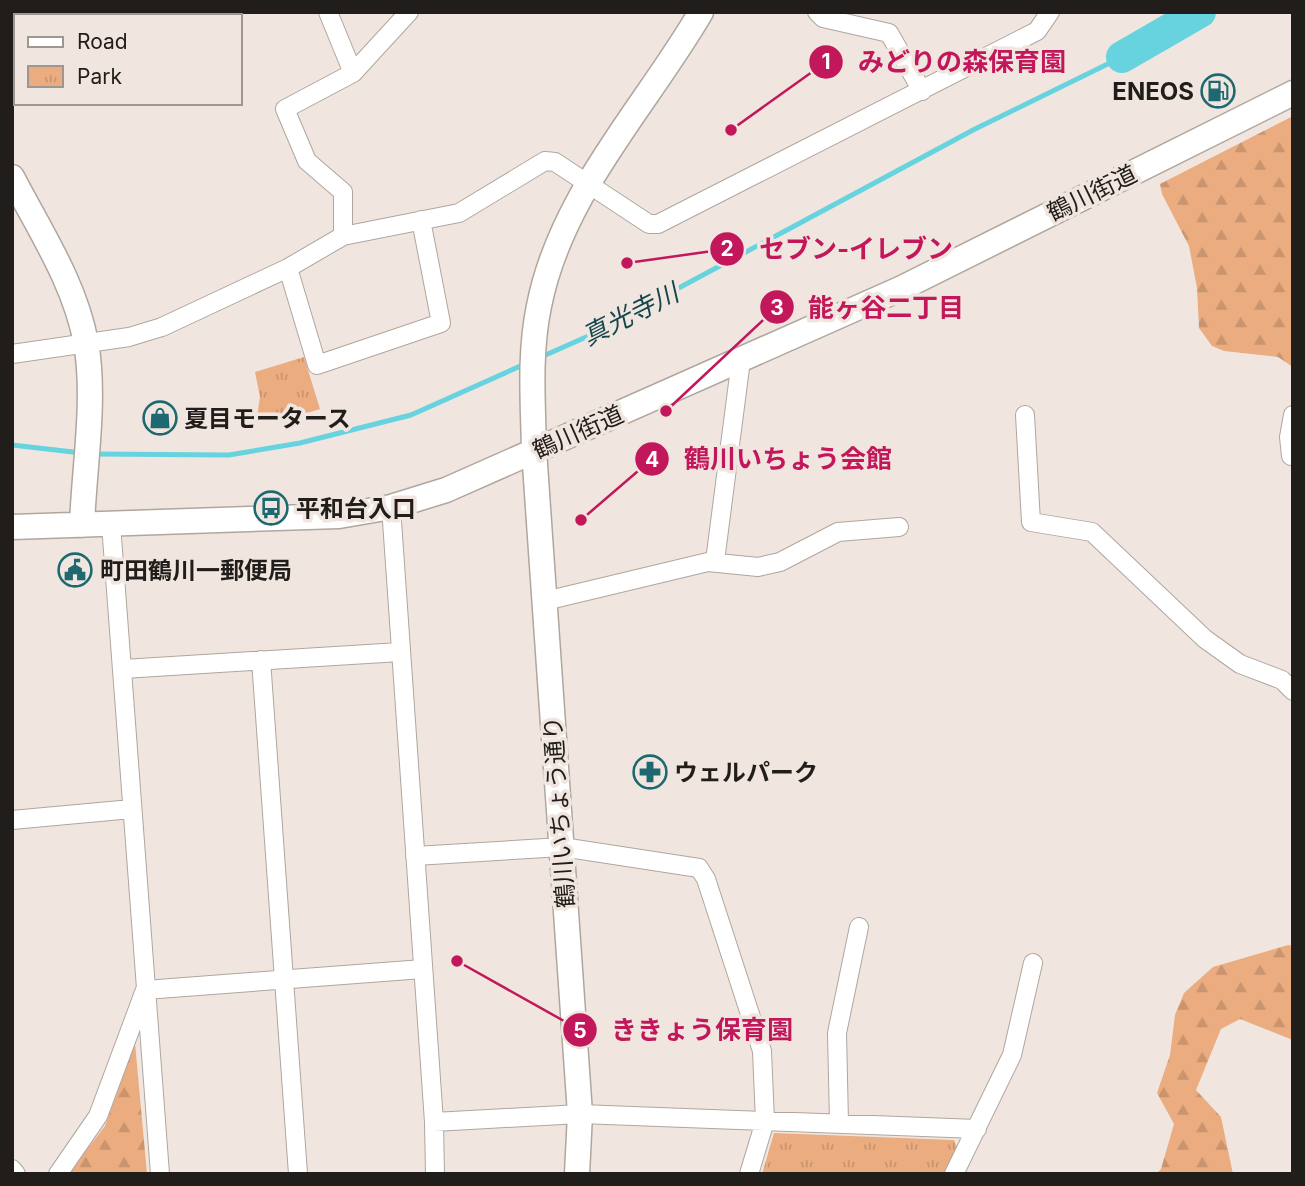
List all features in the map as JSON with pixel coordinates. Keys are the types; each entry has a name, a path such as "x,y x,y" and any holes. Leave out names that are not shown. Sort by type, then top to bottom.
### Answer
{"street":[{"path":"328,12 353,73"},
{"path":"343,236 343,192 307,161 285,109 353,73 409,12"},
{"name":"鶴川いちょう通り","path":"578,1174 580,1114 534,450 533,342 543,287 552,259 589,184 701,12"},
{"path":"817,12 823,18 889,33 922,90"},
{"path":"12,354 129,337 162,327 288,268 343,236 459,213 545,161 555,162 649,224 658,224 1037,31 1050,12"},
{"name":"鶴川街道","path":"12,527 339,516 391,507 446,489 902,288 1293,93"},
{"path":"12,177 66,278 86,344 86,441 82,525"},
{"path":"288,268 317,365 441,323 421,220"},
{"path":"715,561 741,360"},
{"path":"1025,415 1031,522 1092,532 1205,639 1240,664 1282,680 1293,691"},
{"path":"1291,456 1289,437 1293,415"},
{"path":"391,507 434,1122 435,1174"},
{"path":"111,524 160,1174"},
{"path":"545,601 715,561 758,567 780,562 838,532 899,527"},
{"path":"123,669 400,652"},
{"path":"261,660 298,1174"},
{"path":"12,820 132,809"},
{"path":"415,856 562,847 699,868 762,1051 765,1121 749,1174"},
{"path":"839,1123 836,1033 859,927"},
{"path":"954,1174 1012,1055 1033,963"},
{"path":"145,990 423,969"},
{"path":"58,1174 98,1116 145,990"},
{"path":"434,1122 580,1114 977,1129"},
{"path":"12,1169 16,1174"}],"green space":[{"path":"1293,116 1293,367 1278,357 1224,351 1212,346 1199,328 1197,288 1189,246 1162,194 1160,184"},
{"path":"304,357 320,409 289,419 256,423 260,397 255,372"},
{"path":"1288,945 1293,946 1293,1040 1240,1019 1221,1029 1196,1090 1221,1117 1233,1174 1156,1174 1161,1169 1174,1124 1157,1093 1170,1055 1175,1015 1184,993 1213,967"},
{"path":"135,1043 147,1174 68,1174 105,1126"},
{"path":"774,1133 954,1140 958,1150 946,1174 762,1174"}],"waterway":[{"name":"真光寺川","path":"1122,57 1200,12"},
{"name":"真光寺川","path":"541,357 593,334 975,129 1122,57"},
{"name":"真光寺川","path":"95,454 229,455 300,443 411,415 525,364"},
{"name":"真光寺川","path":"12,445 82,453"}],"place":[{"name":"ENEOS","path":"1218,91"},
{"name":"みどりの森保育園","path":"731,130"},
{"name":"セブン-イレブン","path":"627,263"},
{"name":"能ヶ谷二丁目","path":"666,411"},
{"name":"夏目モータース","path":"160,418"},
{"name":"平和台入口","path":"271,508"},
{"name":"鶴川いちょう会館","path":"581,520"},
{"name":"町田鶴川一郵便局","path":"75,570"},
{"name":"ウェルパーク","path":"650,772"},
{"name":"ききょう保育園","path":"457,961"}]}
